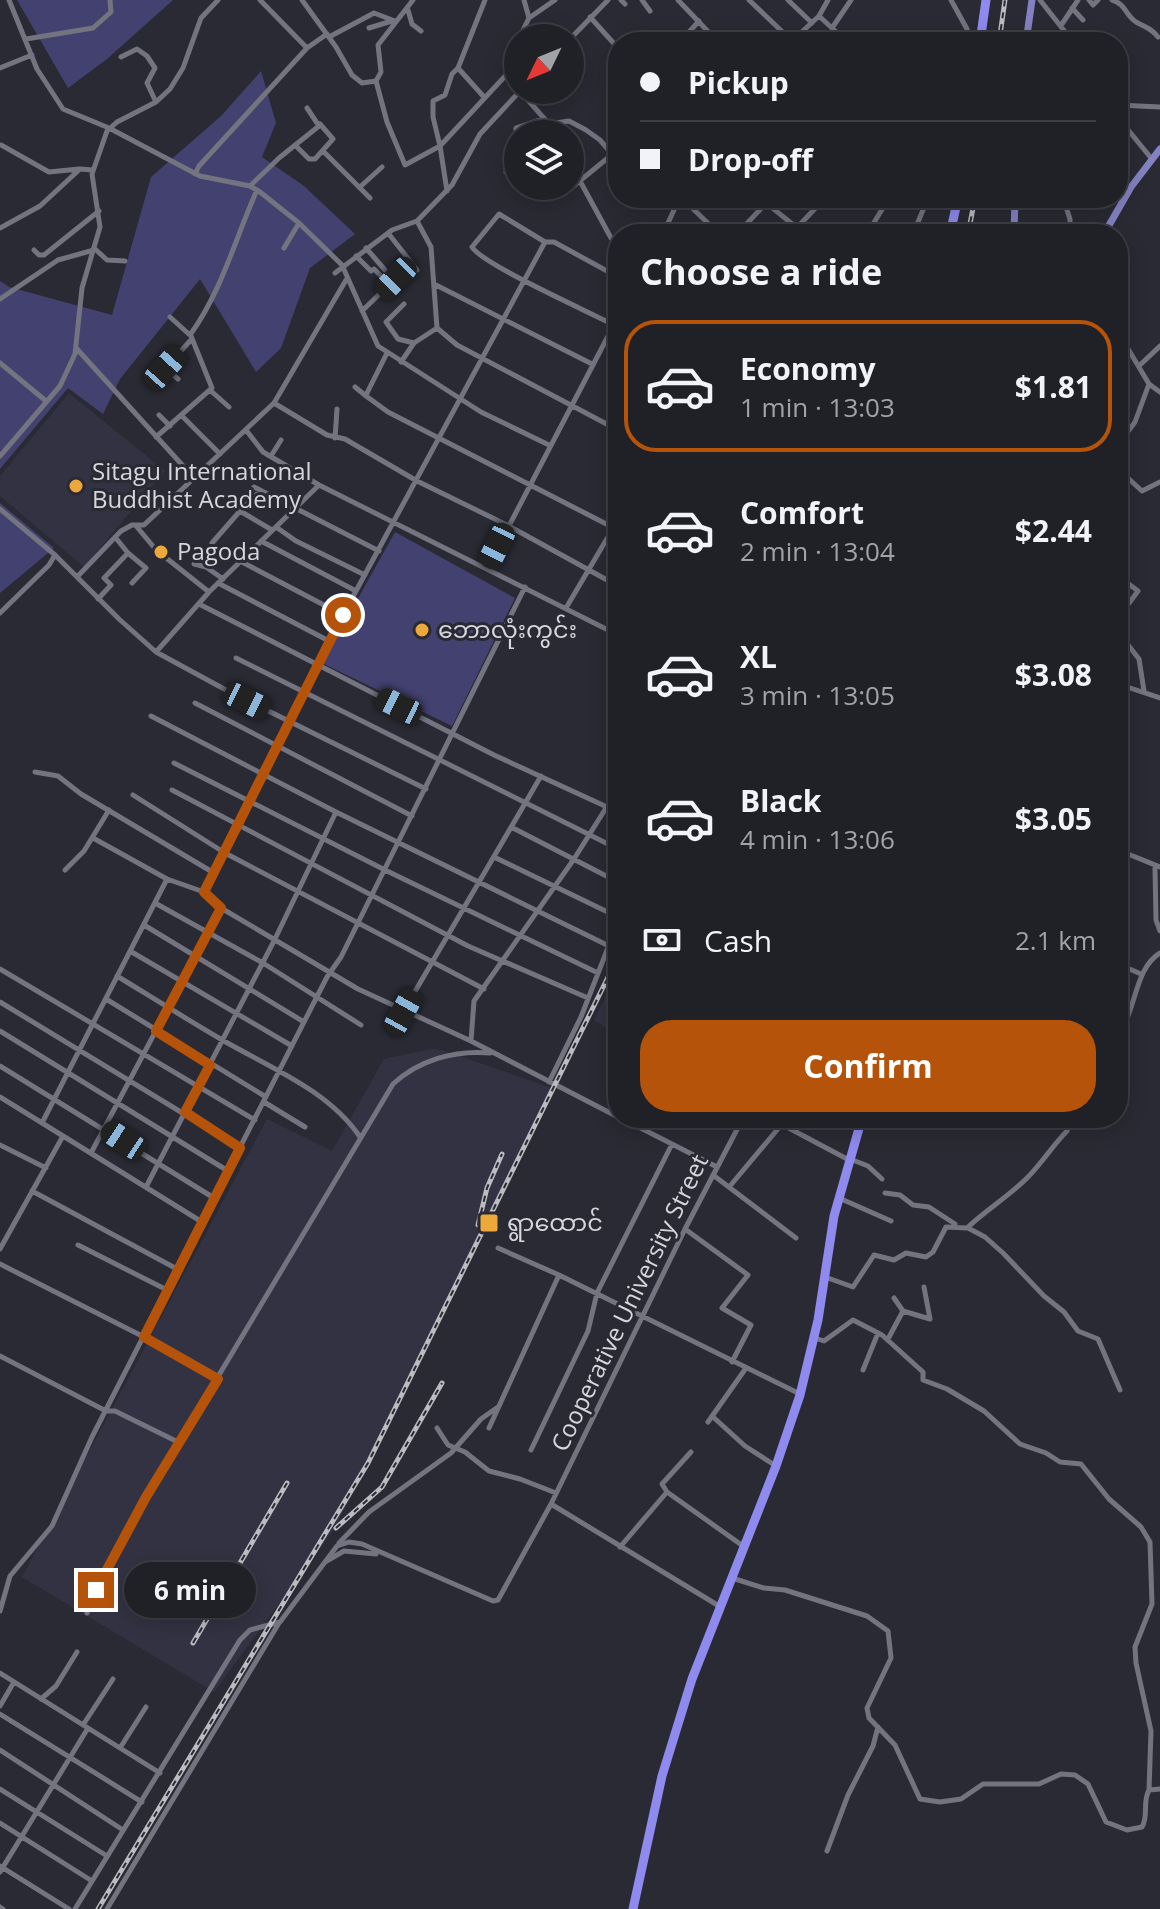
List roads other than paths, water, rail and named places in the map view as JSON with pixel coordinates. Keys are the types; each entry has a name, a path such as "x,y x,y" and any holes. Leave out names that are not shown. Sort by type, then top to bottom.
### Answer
{"highway":[{"path":"981,32 986,0"},
{"path":"633,1909 672,1740 800,1395 815,1338 838,1198 859,1128"}],"main road":[{"path":"1027,32 1032,0"},
{"path":"1128,195 1160,149"}],"street":[{"path":"9,0 46,86 63,109 109,128 195,174 257,190 299,223 342,265 346,280 378,346 461,400 549,445"},
{"path":"26,39 97,27 111,12 110,0"},
{"path":"0,456 63,381 76,349 82,288 100,227 93,170 109,128 156,102 179,77 202,15 218,0"},
{"path":"260,0 307,48"},
{"path":"302,0 352,75 362,83 376,81"},
{"path":"413,0 378,41 381,72 376,81 387,122 404,164 440,146 504,77"},
{"path":"447,192 433,117 433,101 445,95 485,0"},
{"path":"524,0 529,18"},
{"path":"526,24 529,18 555,0"},
{"path":"584,24 608,0"},
{"path":"642,0 650,11"},
{"path":"678,0 708,32"},
{"path":"749,0 782,32"},
{"path":"788,0 812,23"},
{"path":"804,32 819,16 828,0"},
{"path":"832,28 851,0"},
{"path":"951,0 967,32"},
{"path":"1040,0 1067,32"},
{"path":"1062,24 1078,0"},
{"path":"1089,0 1093,5 1098,0"},
{"path":"1112,0 1123,3 1135,21 1146,24 1158,37"},
{"path":"1072,8 1083,20"},
{"path":"408,9 412,24 421,31"},
{"path":"195,174 307,48 374,13 395,21"},
{"path":"819,16 836,32"},
{"path":"590,17 608,37"},
{"path":"369,28 395,21"},
{"path":"689,32 699,21"},
{"path":"121,57 137,49 147,56 155,68 147,83 156,102"},
{"path":"0,68 32,55"},
{"path":"458,68 484,97"},
{"path":"335,273 388,233 417,221 447,192 480,134 508,104"},
{"path":"532,104 544,120"},
{"path":"1128,105 1160,107"},
{"path":"295,145 311,160 333,139 307,108"},
{"path":"96,124 104,140"},
{"path":"250,186 320,124"},
{"path":"584,129 608,150"},
{"path":"1129,131 1151,158"},
{"path":"1,145 49,172 93,170"},
{"path":"323,151 370,198"},
{"path":"584,178 608,158"},
{"path":"360,187 382,167"},
{"path":"0,228 40,206 80,169"},
{"path":"584,188 608,232"},
{"path":"178,379 162,371 190,338 217,294 235,240 257,190"},
{"path":"692,208 709,224"},
{"path":"750,223 762,208"},
{"path":"777,208 793,224"},
{"path":"799,224 814,208"},
{"path":"34,250 44,255 99,211"},
{"path":"608,272 554,242 545,242 499,214 472,247 475,252 523,280 608,322"},
{"path":"417,221 431,247 437,328 457,345 608,425"},
{"path":"284,248 299,223"},
{"path":"388,233 417,270"},
{"path":"204,892 329,641 545,242"},
{"path":"356,256 371,271 374,269 383,273 366,248"},
{"path":"94,249 107,260 125,261"},
{"path":"0,299 58,260 94,249"},
{"path":"362,311 396,278"},
{"path":"77,577 115,537 132,525 144,525 274,403 346,280"},
{"path":"435,284 592,364"},
{"path":"404,304 386,324 398,339 414,343"},
{"path":"170,317 190,338 211,391 229,407"},
{"path":"401,362 414,343 437,328"},
{"path":"487,568 570,404 608,339"},
{"path":"1140,365 1160,346"},
{"path":"1128,347 1149,384 1160,392"},
{"path":"76,349 194,478"},
{"path":"366,396 387,353"},
{"path":"0,363 46,401"},
{"path":"1128,431 1135,422 1149,384"},
{"path":"355,387 388,412 608,525"},
{"path":"156,437 211,391"},
{"path":"274,403 608,580"},
{"path":"335,438 337,409"},
{"path":"159,415 170,426"},
{"path":"182,416 220,454"},
{"path":"246,430 271,457 319,485 608,630"},
{"path":"271,457 281,440"},
{"path":"1128,478 1142,491 1160,482"},
{"path":"156,652 209,592 319,485"},
{"path":"212,543 257,489 379,551"},
{"path":"0,509 55,555 156,652 426,789"},
{"path":"240,511 365,575"},
{"path":"137,527 157,551"},
{"path":"115,537 146,568 132,583"},
{"path":"261,541 356,591"},
{"path":"566,608 608,541"},
{"path":"98,599 111,585 104,578 128,553"},
{"path":"0,613 49,565 55,555"},
{"path":"165,557 209,592"},
{"path":"240,561 343,615"},
{"path":"194,564 206,567 220,581 329,641"},
{"path":"1128,584 1138,591 1128,604"},
{"path":"0,1611 10,1576 52,1526 177,1269 385,870 525,587"},
{"path":"199,604 317,666 607,807 556,887 474,1001 471,1041"},
{"path":"1128,645 1139,659 1144,691"},
{"path":"236,658 439,762 608,844"},
{"path":"1128,687 1160,698"},
{"path":"195,703 412,816"},
{"path":"151,716 336,812 607,945 588,998 549,1082"},
{"path":"174,763 598,973"},
{"path":"35,772 58,776 214,873"},
{"path":"403,1012 541,776"},
{"path":"172,790 448,936 588,998"},
{"path":"133,795 225,853 484,989"},
{"path":"65,870 93,838 109,810"},
{"path":"146,1187 263,963 336,812"},
{"path":"511,827 608,877"},
{"path":"93,838 167,879 204,892 221,908 403,1012 471,1041 608,1111"},
{"path":"1128,855 1157,868 1156,920 1160,931"},
{"path":"494,857 608,914"},
{"path":"42,1123 167,879"},
{"path":"155,903 263,963 361,1025"},
{"path":"91,1153 221,908"},
{"path":"144,925 304,1022"},
{"path":"130,951 292,1046"},
{"path":"1128,1013 1140,988 1141,974 1152,957 1160,953"},
{"path":"1128,968 1141,974"},
{"path":"0,969 255,1120"},
{"path":"117,976 329,1104 360,1137"},
{"path":"106,999 305,1127"},
{"path":"0,1002 240,1148"},
{"path":"0,1031 228,1171"},
{"path":"87,1613 103,1573 393,1084 406,1072 457,1052 490,1053"},
{"path":"0,1066 214,1198"},
{"path":"0,1097 202,1222"},
{"path":"641,1128 717,1167"},
{"name":"Cooperative University Street","path":"385,1556 493,1601 503,1594 738,1128"},
{"path":"730,1186 780,1128"},
{"path":"789,1128 868,1166 882,1179"},
{"path":"967,1228 1023,1182 1068,1128"},
{"path":"0,1249 63,1136"},
{"path":"531,1450 588,1331 597,1293 672,1144"},
{"path":"0,1145 46,1168"},
{"path":"713,1175 796,1238"},
{"path":"32,1191 177,1269"},
{"path":"885,1193 900,1195 913,1205 929,1207 956,1225 985,1237 1064,1312 1078,1331 1098,1339 1120,1390"},
{"path":"838,1198 891,1221"},
{"path":"825,1277 853,1287 874,1255 894,1260 906,1253 926,1257 933,1252 946,1227 956,1225"},
{"path":"685,1229 748,1275 722,1308 751,1325 732,1362"},
{"path":"78,1245 167,1290"},
{"path":"498,1248 597,1293 800,1395"},
{"path":"0,1264 144,1337 218,1379"},
{"path":"489,1428 559,1275"},
{"path":"894,1298 903,1311 930,1319 924,1287"},
{"path":"888,1339 903,1311"},
{"path":"732,1578 764,1588 785,1590 867,1616 888,1631 891,1658 867,1708 869,1718 895,1745 920,1799 940,1802 961,1799 983,1784 1039,1784 1061,1774 1075,1775 1088,1784 1106,1822 1127,1830 1142,1827 1145,1820 1144,1800 1149,1790 1151,1731 1135,1647 1152,1604 1150,1542 1141,1527 1109,1499 1081,1464 1060,1462 1046,1453 1020,1444 984,1411 947,1389 923,1380 923,1372 878,1333 853,1320 824,1341 815,1338"},
{"path":"863,1370 878,1333"},
{"path":"0,1356 106,1411 115,1411 180,1443"},
{"path":"746,1368 710,1419 776,1466"},
{"path":"107,1909 280,1622 337,1546 369,1512 456,1449 481,1419 498,1407"},
{"path":"437,1428 448,1445 500,1476 520,1479 556,1493"},
{"path":"691,1452 663,1480 667,1492 743,1546"},
{"path":"620,1547 667,1492"},
{"path":"551,1504 720,1607"},
{"path":"337,1546 349,1542 362,1544 385,1556"},
{"path":"324,1563 344,1551 385,1556"},
{"path":"113,1679 55,1784 1,1868 72,1909 142,1802 240,1640 250,1630 280,1622"},
{"path":"41,1699 56,1686 77,1652"},
{"path":"0,1673 160,1773"},
{"path":"0,1706 14,1682"},
{"path":"120,1748 146,1707"},
{"path":"0,1714 142,1802"},
{"path":"827,1851 848,1795 873,1746 878,1727"},
{"path":"0,1750 124,1830"},
{"path":"0,1789 107,1856"},
{"path":"1149,1790 1160,1789"},
{"path":"0,1823 92,1881"}],"railway":[{"path":"1000,32 1005,0"},
{"path":"970,224 973,208"},
{"path":"98,1909 368,1463 608,977"},
{"path":"478,1225 487,1188 502,1154"},
{"path":"336,1528 382,1487 442,1383"},
{"path":"193,1643 287,1483"}],"place":[{"name":"Sitagu International Buddhist Academy","path":"76,486"},
{"name":"Pagoda","path":"161,552"},
{"name":"ဘောလုံးကွင်း","path":"422,630"},
{"name":"ရွာထောင်","path":"489,1223"}]}
